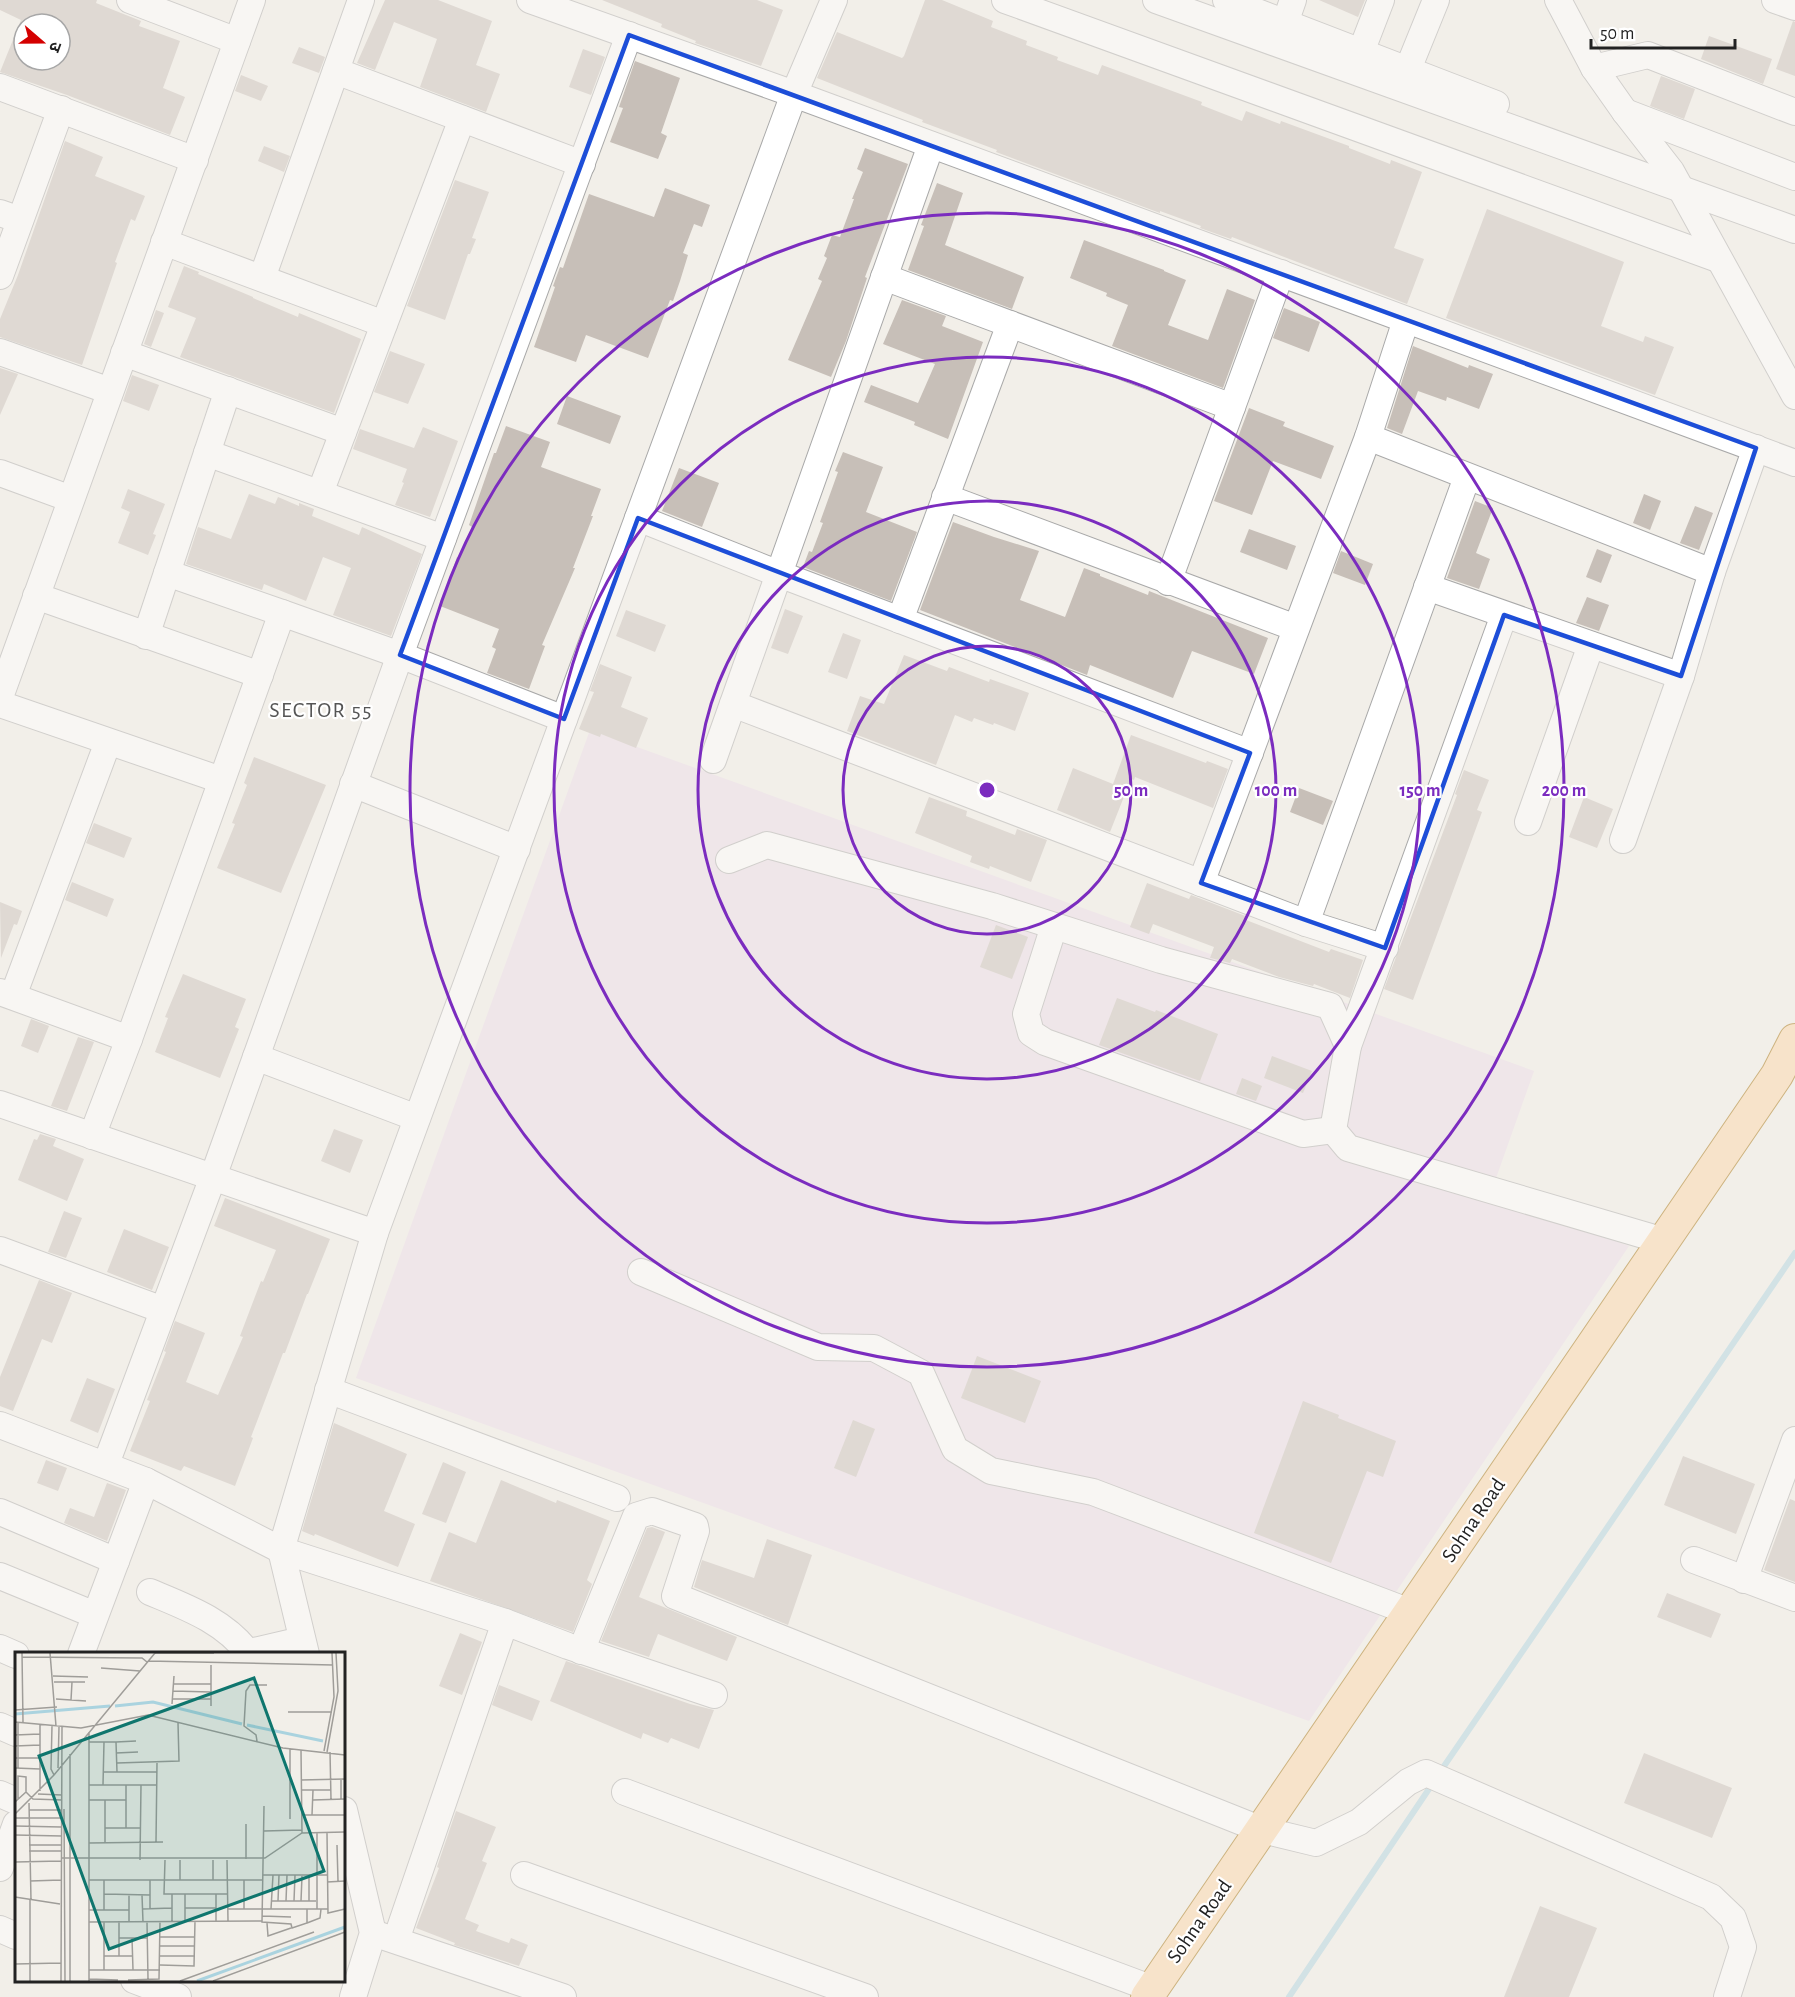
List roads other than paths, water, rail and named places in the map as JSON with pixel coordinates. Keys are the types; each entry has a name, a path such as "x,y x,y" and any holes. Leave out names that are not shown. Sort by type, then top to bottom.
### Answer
{"main road":[{"name":"Sohna Road","path":"1150,1993 1777,1076 1795,1040"}],"street":[{"path":"130,0 237,41"},
{"path":"0,697 252,0"},
{"path":"262,278 362,0"},
{"path":"530,0 794,94 1795,463"},
{"path":"252,1652 304,1647 281,1550 375,1233 794,94 834,0"},
{"path":"1005,0 1718,259"},
{"path":"1156,0 1676,179 1795,214"},
{"path":"1226,0 1289,11 1361,52 1614,151 1795,230"},
{"path":"1361,52 1381,0"},
{"path":"1408,69 1436,0"},
{"path":"1558,0 1594,68 1676,179 1795,396"},
{"path":"1775,0 1795,7"},
{"path":"106,1464 213,1177 400,655 629,35"},
{"path":"1594,68 1648,55 1795,112"},
{"path":"336,71 582,164"},
{"path":"0,87 195,160"},
{"path":"0,276 10,217 61,109"},
{"path":"1625,112 1795,177"},
{"path":"320,493 462,119"},
{"path":"713,760 931,145"},
{"path":"164,242 384,324"},
{"path":"1168,582 1281,273"},
{"path":"884,277 1232,407"},
{"path":"1201,883 1368,438 1406,320"},
{"path":"900,620 1010,324"},
{"path":"0,352 110,391"},
{"path":"124,353 343,432"},
{"path":"146,636 228,390"},
{"path":"1368,438 1712,572"},
{"path":"1623,840 1681,676 1712,572 1756,448"},
{"path":"207,453 443,538"},
{"path":"0,473 71,500"},
{"path":"1306,923 1467,477"},
{"path":"945,497 1296,628"},
{"path":"638,518 1250,753"},
{"path":"167,573 400,655 564,719"},
{"path":"1427,587 1681,676"},
{"path":"36,596 260,675"},
{"path":"92,1136 282,613"},
{"path":"1504,615 1348,1046 1333,1130 1348,1148 1664,1241"},
{"path":"1528,822 1591,645"},
{"path":"733,704 1306,923 1384,948"},
{"path":"0,705 221,780"},
{"path":"108,742 6,994 129,1039"},
{"path":"353,784 516,849"},
{"path":"729,860 767,845 992,906 1161,960 1329,1006 1348,1046"},
{"path":"1054,926 1026,1014 1031,1033 1045,1042 1303,1134 1333,1130"},
{"path":"256,1057 417,1118"},
{"path":"0,1104 375,1233"},
{"path":"0,1250 164,1310"},
{"path":"641,1272 818,1347 874,1348 921,1373 955,1449 991,1471 1093,1492 1410,1612"},
{"path":"328,1390 617,1498"},
{"path":"0,1425 146,1481 281,1550 505,1622 581,1651 714,1695"},
{"path":"1744,1580 1795,1440"},
{"path":"81,1652 146,1481"},
{"path":"581,1651 636,1516 652,1511 695,1526 696,1531 675,1596 1262,1830 1316,1843 1359,1822 1408,1782 1426,1773 1712,1897 1733,1918 1743,1947 1727,1997"},
{"path":"0,1512 116,1561"},
{"path":"1694,1560 1795,1598"},
{"path":"0,1576 95,1616"},
{"path":"150,1592 220,1626 249,1652"},
{"path":"353,1997 385,1937 505,1622"},
{"path":"0,1648 15,1655"},
{"path":"0,1726 15,1733"},
{"path":"625,1792 1150,1993"},
{"path":"0,1794 15,1801"},
{"path":"345,1817 385,1937"},
{"path":"1,1862 15,1827"},
{"path":"524,1875 865,1997"},
{"path":"0,1929 15,1936"},
{"path":"385,1937 517,1989 563,1997"},
{"path":"139,1982 178,1997"}],"waterway":[{"path":"1440,1772 1795,1253"},
{"path":"1289,1997 1433,1783"}],"district":[{"name":"SECTOR 55","path":"321,709"}]}
